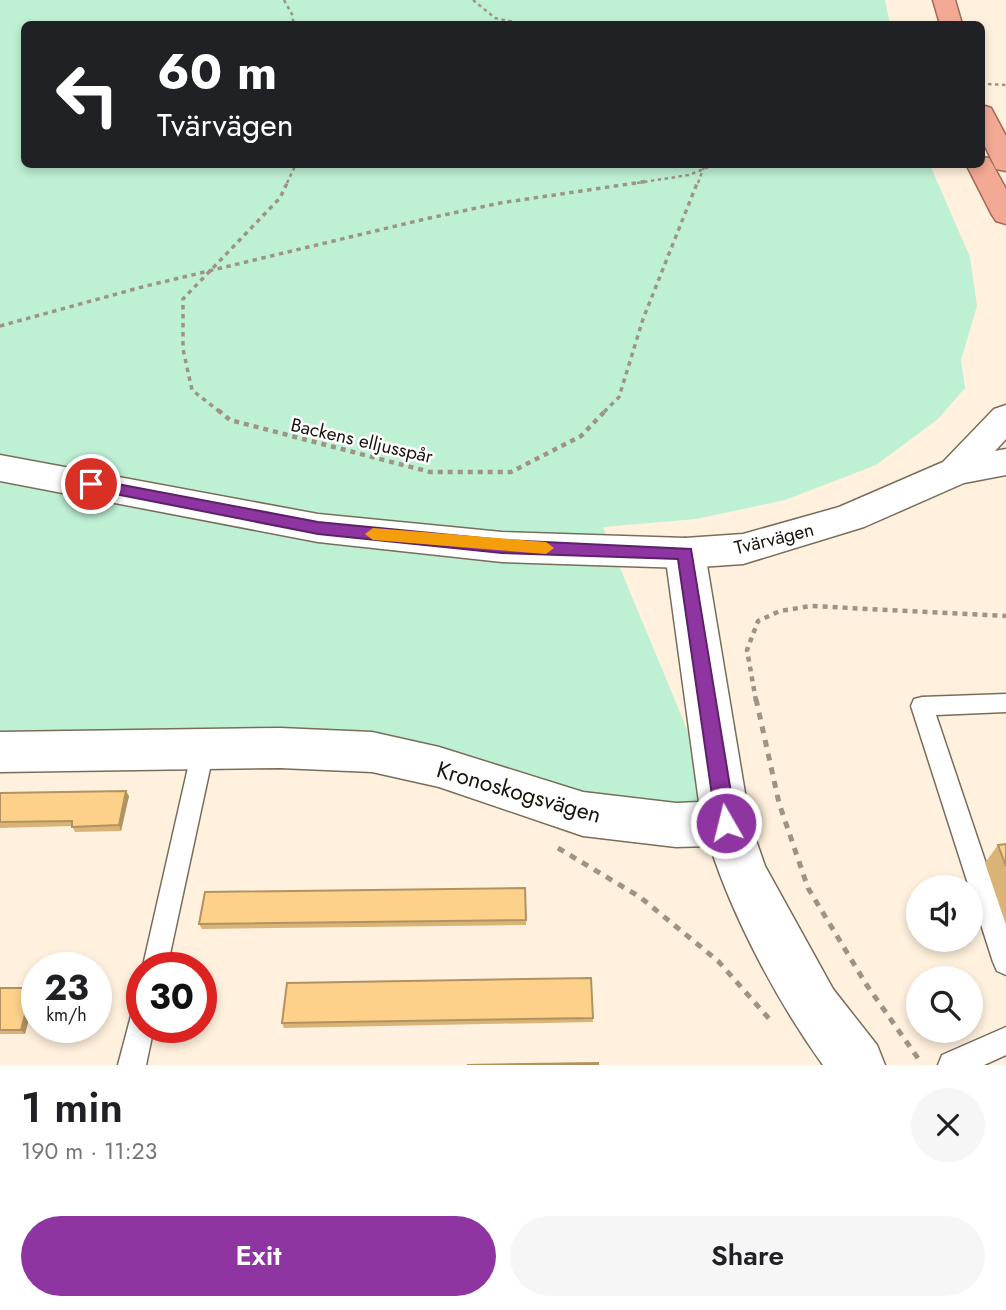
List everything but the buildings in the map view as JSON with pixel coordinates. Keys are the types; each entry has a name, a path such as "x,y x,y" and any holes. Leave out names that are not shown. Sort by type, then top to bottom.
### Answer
{"highway":[{"path":"944,0 950,21"},
{"path":"985,119 1006,163"},
{"path":"981,168 1006,215"}],"street":[{"name":"Tvärvägen","path":"956,471 1006,416"},
{"name":"Tvärvägen","path":"0,468 318,528 502,547 685,553 743,549 851,517 956,471 1006,462"},
{"path":"685,553 726,823 744,876 814,1008 857,1065"},
{"name":"Kronoskogsvägen","path":"0,752 280,748 372,752 439,767 583,814 676,825 726,823"}],"lane":[{"path":"1006,703 922,706 1006,962"},
{"path":"158,952 203,750"},
{"path":"951,1065 1006,1041"},
{"path":"132,1065 137,1043"}],"path":[{"path":"284,0 293,21"},
{"path":"473,0 482,12 504,21"},
{"path":"988,84 1006,85"},
{"name":"Backens elljusspår","path":"294,168 281,198 183,299 183,349 192,390 230,420 325,447 430,472 511,472 581,436 619,397 643,319 703,168"},
{"path":"0,326 208,272 500,203 666,179 708,168"},
{"path":"923,1065 866,984 808,888 768,763 747,650 758,621 780,611 811,606 1006,616"},
{"path":"550,844 640,897 718,961 777,1028"}],"green space":[{"path":"0,0 885,0 889,21 21,21 21,168 931,168 970,257 977,306 961,360 965,388 938,419 876,465 785,500 696,519 603,527 726,823 439,767 0,752"}],"slow traffic":[{"path":"373,534 502,547 546,548"}],"route":[{"path":"91,484 318,528 502,547 685,553 726,823"}]}
